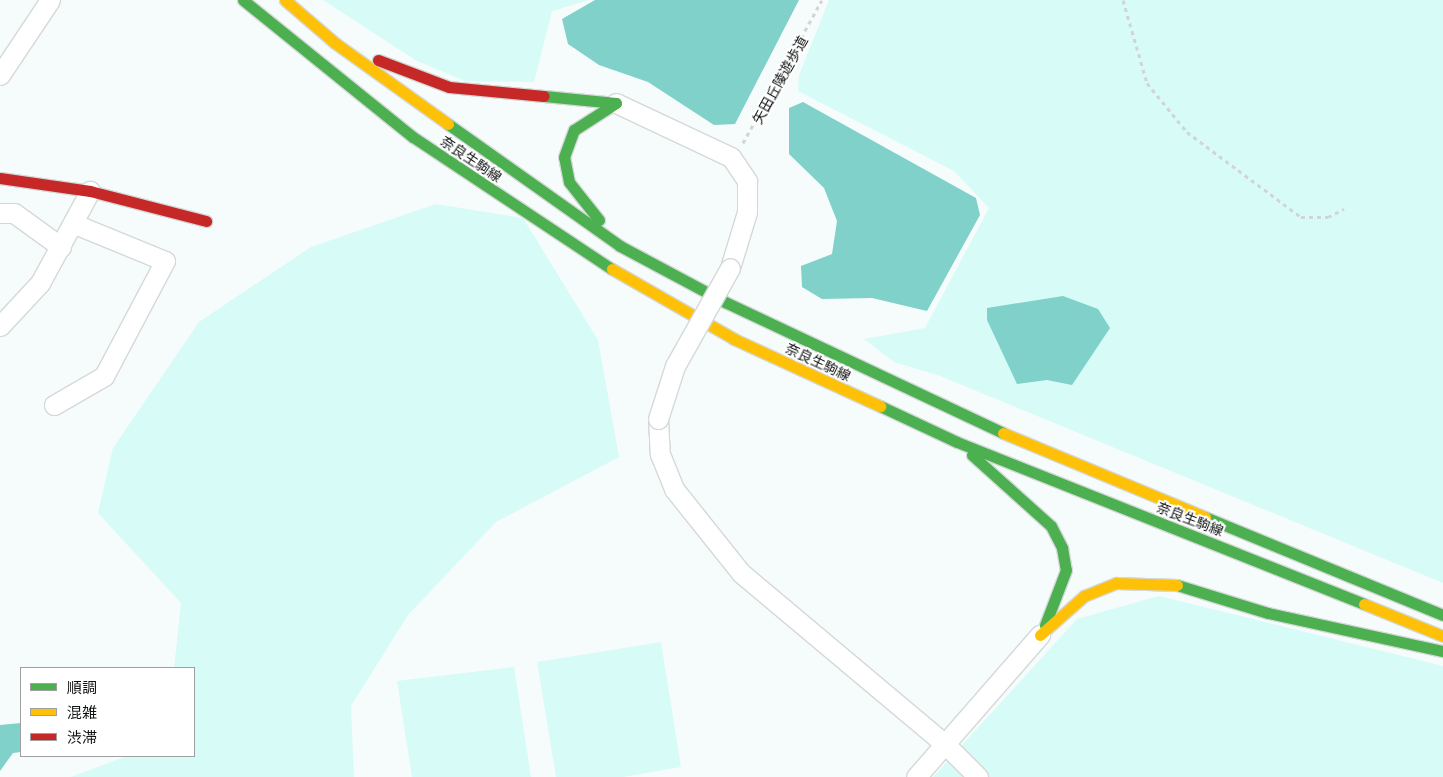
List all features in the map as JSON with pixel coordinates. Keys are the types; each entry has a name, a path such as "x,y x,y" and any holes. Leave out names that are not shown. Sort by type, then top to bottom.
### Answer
{"main road":[{"name":"奈良生駒線","path":"243,0 413,137 580,251 734,339 957,442 1443,636"},
{"name":"奈良生駒線","path":"285,0 336,43 620,246 777,329 1009,436 1443,615"},
{"path":"336,43 449,87 616,103"},
{"path":"616,103 574,130 564,157 569,182 620,246"},
{"path":"0,178 90,191 206,221"},
{"path":"957,442 1051,526 1062,548 1064,579 1040,635"},
{"path":"1040,635 1084,596 1116,584 1168,582 1268,614 1443,651"}],"street":[{"path":"0,75 50,0"},
{"path":"616,103 731,157 746,181 747,212 730,268 675,366 658,419 660,454 674,490 706,533 741,573 947,746 978,777"},
{"path":"0,326 40,282 75,224 90,191"},
{"path":"0,213 14,213 61,247"},
{"path":"54,405 104,376 164,261 75,224"},
{"path":"916,777 947,746 1040,635"}],"path":[{"name":"矢田丘陵遊歩道","path":"731,157 762,113 822,0"},
{"path":"1123,0 1148,83 1187,132 1301,216 1328,217 1344,209"}],"shaded area":[{"path":"323,0 589,0 552,11 534,82 465,81 417,61"},
{"path":"829,0 1443,0 1443,583 940,376 894,362 864,339 925,328 989,208 954,171 798,91 799,75"},
{"path":"436,204 523,218 598,340 619,457 496,522 408,615 351,706 354,777 71,777 124,757 195,757 195,667 174,667 181,603 98,513 113,448 199,322 311,247"},
{"path":"1159,596 1443,666 1443,777 933,777 1077,619"},
{"path":"661,642 681,767 623,777 556,777 537,662"},
{"path":"514,667 531,777 412,777 397,681"}],"water":[{"path":"595,0 799,0 735,124 714,125 648,82 599,65 568,44 562,19"},
{"path":"803,102 976,198 980,215 927,311 872,298 822,299 802,287 801,266 832,254 837,221 824,188 789,154 789,108"},
{"path":"1063,296 1098,309 1110,328 1072,385 1047,380 1017,384 987,320 987,308"},
{"path":"20,723 20,752 13,753 0,771 0,725"}],"traffic: fast":[{"path":"243,0 413,137 612,269"},
{"path":"544,96 616,103"},
{"path":"599,220 569,182 564,157 574,130 616,103"},
{"path":"448,124 620,246 725,302 1003,433"},
{"path":"880,406 957,442 1364,604"},
{"path":"972,455 1051,526 1062,548 1066,570 1045,625"},
{"path":"1205,517 1443,615"},
{"path":"1177,585 1268,613 1443,651"}],"traffic: slow":[{"path":"285,0 335,43 448,124"},
{"path":"612,269 734,339 880,406"},
{"path":"1003,433 1205,517"},
{"path":"1040,635 1084,596 1116,583 1177,585"},
{"path":"1364,604 1443,636"}],"traffic: jam":[{"path":"378,60 449,87 544,96"},
{"path":"0,178 90,191 206,221"}]}
